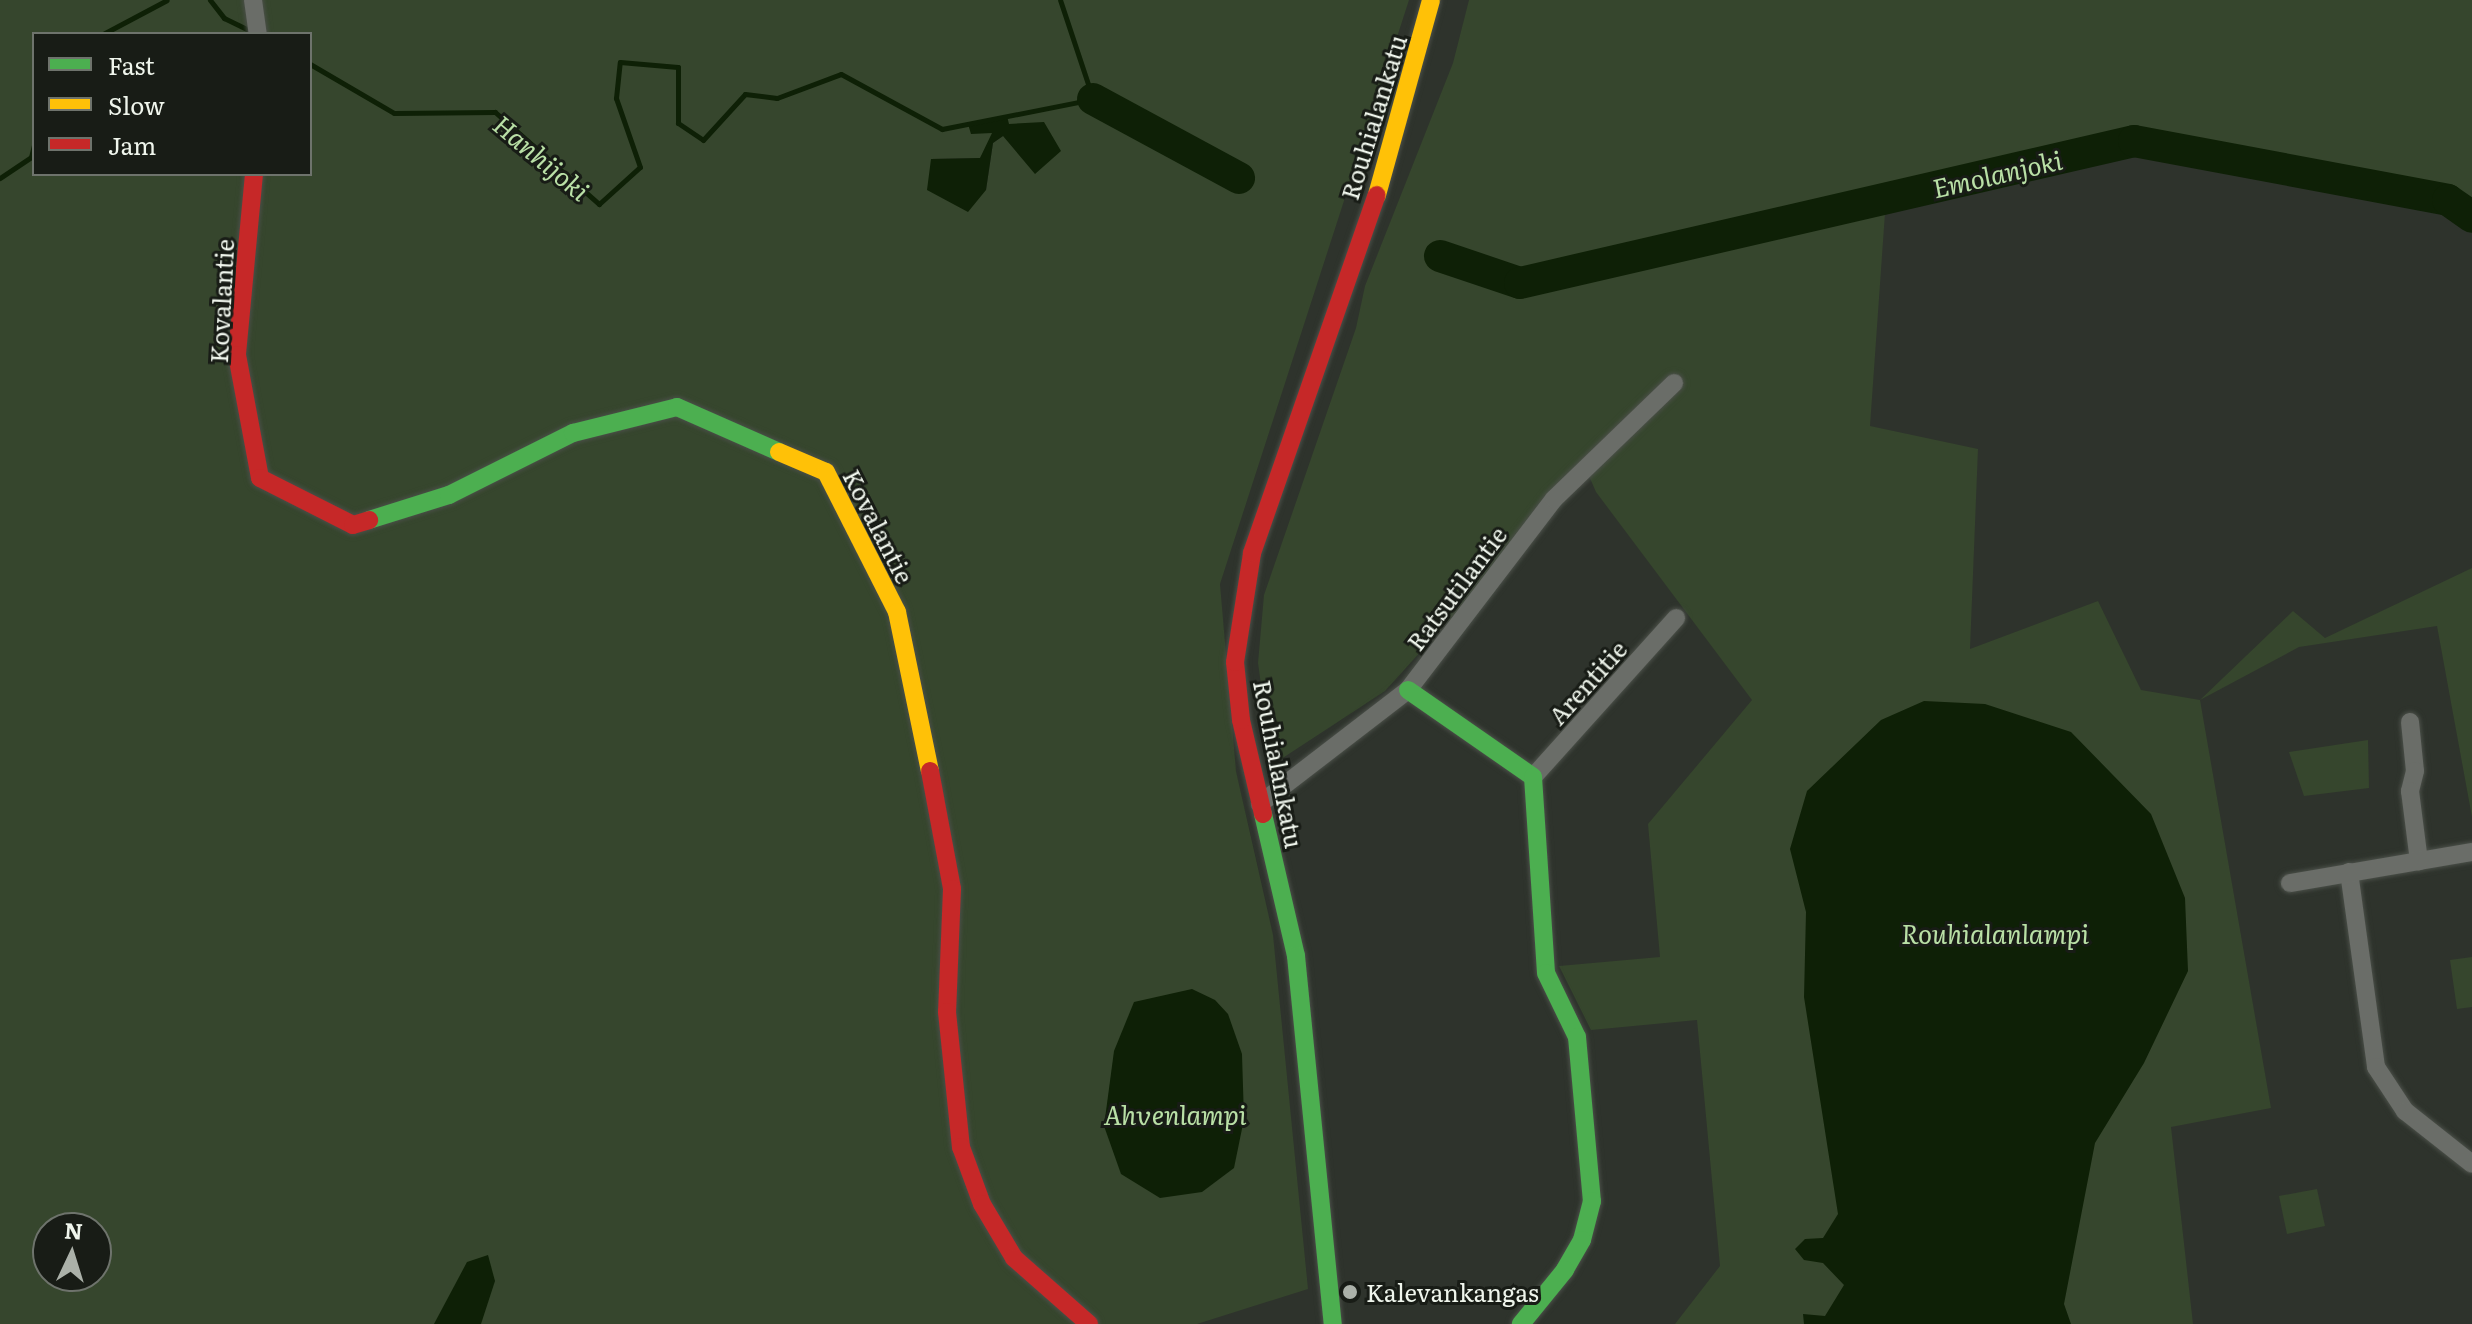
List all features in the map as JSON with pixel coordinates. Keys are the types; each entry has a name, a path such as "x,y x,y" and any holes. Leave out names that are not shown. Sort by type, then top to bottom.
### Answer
{"street":[{"name":"Rouhialankatu","path":"1333,1324 1296,956 1241,720 1235,662 1243,587 1389,161 1431,0"},
{"path":"255,2 258,32"},
{"name":"Kovalantie","path":"254,176 237,355 260,478 353,525 449,495 573,433 677,407 826,472 897,612 942,831 952,889 947,1012 961,1147 982,1204 1014,1258 1089,1324"},
{"name":"Ratsutilantie","path":"1260,804 1408,690 1554,499 1674,383"},
{"name":"Arentitie","path":"1533,777 1676,618"},
{"path":"1408,690 1533,777 1546,973 1577,1037 1592,1201 1582,1240 1565,1270 1521,1324"},
{"path":"2410,722 2415,771 2410,791 2419,861"},
{"path":"2290,883 2472,852"},
{"path":"2349,872 2376,1067 2405,1111 2472,1164"}],"shaded area":[{"path":"0,0 1409,0 1220,584 1236,771 1273,935 1308,1289 1197,1324 0,1324","holes":["1007,117 1003,136 993,143 986,190 931,159 980,158"]},
{"path":"1469,0 2472,0 2472,233 2448,200 2135,141 1886,199 1870,426 1978,449 1970,649 2098,601 2141,690 2200,700 2271,1108 2171,1127 2193,1324 1675,1324 1720,1266 1697,1020 1591,1030 1559,966 1660,957 1648,824 1752,700 1596,492 1586,469 1385,691 1272,765 1258,663 1264,595 1356,328 1365,286 1453,63"},
{"path":"2472,568 2472,817 2437,626 2299,647 2200,700 2293,611 2325,638"},
{"path":"2368,740 2369,788 2304,796 2289,752"},
{"path":"2472,957 2472,1007 2457,1009 2450,960"},
{"path":"2317,1189 2325,1226 2287,1234 2279,1196"}],"water":[{"path":"1007,116 1009,124 1044,122 1061,151 1035,174 1003,136 993,143 986,190 968,212 927,190 931,159 980,158 992,133 971,134 968,124"},
{"name":"Rouhialanlampi","path":"1924,701 1985,704 2071,732 2151,814 2185,898 2188,971 2144,1063 2095,1143 2064,1304 2071,1324 1804,1324 1803,1314 1825,1316 1844,1285 1823,1263 1804,1260 1795,1249 1805,1239 1823,1238 1838,1214 1804,997 1806,912 1790,849 1807,791 1881,720"},
{"name":"Ahvenlampi","path":"1192,989 1215,1000 1228,1014 1242,1054 1244,1119 1234,1168 1202,1192 1160,1198 1121,1174 1104,1126 1114,1051 1134,1002"},
{"path":"488,1255 495,1281 481,1324 434,1324 467,1262"}],"waterway":[{"name":"Hanhijoki","path":"107,32 167,0"},
{"name":"Hanhijoki","path":"210,0 224,18 253,32"},
{"name":"Hanhijoki","path":"312,65 394,113 495,112 599,204 640,167 616,98 620,62 678,67 678,123 703,140 745,94 777,98 841,74 942,129 1093,99 1060,0"},
{"name":"Hanhijoki","path":"1093,99 1239,178"},
{"name":"Emolanjoki","path":"1440,256 1520,283 2134,141 2448,200 2472,217"},
{"name":"Hanhijoki","path":"0,178 31,157 32,153"}],"traffic: fast":[{"path":"369,520 449,495 573,433 677,407 779,452"},
{"path":"1408,690 1533,777 1546,973 1577,1037 1592,1201 1582,1240 1565,1270 1521,1324"},
{"path":"1263,814 1296,956 1333,1324"}],"traffic: slow":[{"path":"1377,195 1431,0"},
{"path":"779,452 826,472 897,612 930,771"}],"traffic: jam":[{"path":"254,176 237,355 260,478 353,525 369,520"},
{"path":"1263,814 1241,720 1235,662 1252,553 1377,195"},
{"path":"930,771 952,889 947,1012 961,1147 982,1204 1014,1258 1089,1324"}],"place":[{"name":"Kalevankangas","path":"1350,1292"}]}
